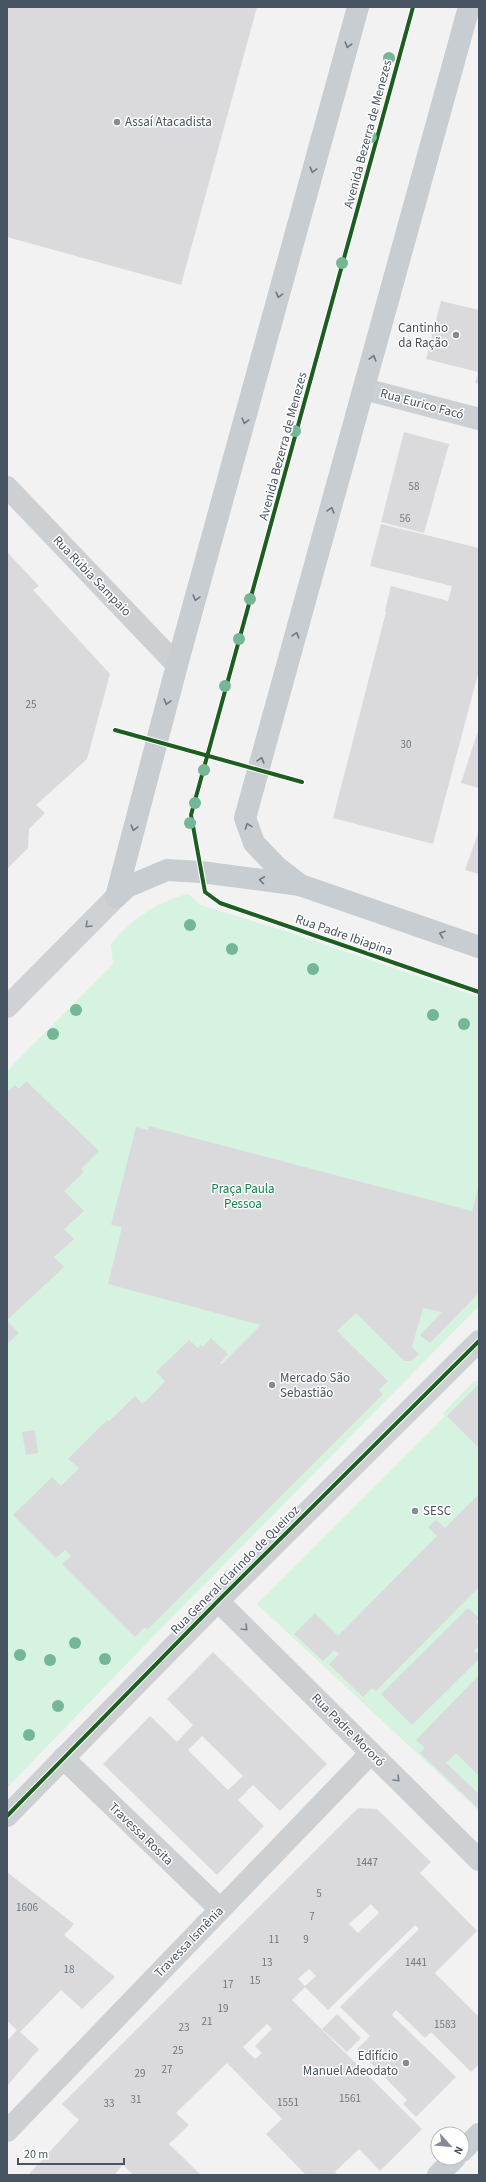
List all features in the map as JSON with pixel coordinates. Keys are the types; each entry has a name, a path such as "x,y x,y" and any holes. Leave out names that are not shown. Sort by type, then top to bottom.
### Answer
{"main road":[{"path":"116,897 177,665 358,7"},
{"path":"300,885 277,866 254,843 245,818 468,7"},
{"path":"116,897 127,887 167,870 201,872 300,885 479,947"},
{"path":"470,2143 479,2134"},
{"path":"438,2175 447,2166"}],"street":[{"name":"Rua Eurico Facó","path":"364,389 479,419"},
{"name":"Rua Rúbia Sampaio","path":"7,487 177,665"},
{"path":"7,1007 116,897"},
{"name":"Rua General Clarindo de Queiroz","path":"7,1816 218,1601 479,1341"},
{"name":"Rua Padre Mororó","path":"218,1601 479,1860"},
{"name":"Travessa Ismênia","path":"7,2131 372,1753"},
{"name":"Travessa Rosita","path":"63,1758 220,1909"}],"green space":[{"name":"Praça Paula Pessoa","path":"188,894 201,905 285,931 479,997 479,1306 144,1646 7,1788 7,1071 113,964 111,944 127,927 136,919 155,907 176,897"},
{"name":"SESC","path":"474,1381 479,1381 479,1811 257,1604 444,1417 443,1413"}],"building":[{"name":"Assaí Atacadista","path":"7,7 257,7 181,285 7,237"},
{"name":"Cantinho da Ração","path":"441,301 479,310 479,384 475,383 478,372 426,359"},
{"path":"404,432 449,444 424,533 381,522"},
{"path":"381,524 479,548 479,670 433,844 333,818 386,612 391,586 448,601 452,586 370,566"},
{"path":"7,552 39,586 33,590 110,674 87,759 36,805 45,813 29,829 28,848 7,869"},
{"path":"479,728 479,788 461,783"},
{"path":"479,830 479,874 465,870"},
{"path":"26,1081 99,1151 81,1169 84,1172 64,1191 84,1211 64,1229 74,1239 54,1257 64,1267 7,1320 7,1092 15,1085 19,1089"},
{"name":"Mercado São Sebastião","path":"149,1126 472,1211 479,1184 479,1293 430,1343 420,1335 442,1312 423,1308 412,1347 419,1354 411,1361 404,1361 356,1313 337,1331 388,1381 379,1390 383,1394 147,1630 145,1627 135,1637 62,1564 71,1556 65,1550 56,1558 13,1515 52,1477 61,1486 79,1468 68,1459 107,1420 109,1421 135,1396 142,1404 150,1397 165,1381 156,1372 189,1340 198,1348 201,1345 203,1347 211,1338 228,1354 220,1363 222,1364 261,1325 108,1284 122,1227 111,1225 136,1127 148,1130"},
{"path":"7,1321 19,1333 7,1344"},
{"path":"479,1384 479,1448 447,1416"},
{"path":"35,1430 38,1453 26,1455 22,1432"},
{"path":"479,1494 479,1587 376,1691 372,1688 363,1697 329,1664 339,1654 334,1650 323,1661 294,1634 315,1613 338,1636 437,1536 428,1527 436,1520 445,1528"},
{"path":"468,1608 479,1618 476,1622 479,1625 479,1646 474,1650 479,1655 479,1659 412,1725 381,1694"},
{"path":"213,1652 327,1764 280,1811 253,1785 238,1800 264,1826 217,1875 103,1764 150,1716 177,1742 193,1725 167,1699","holes":["202,1736 243,1776 228,1790 188,1750"]},
{"path":"479,1675 479,1776 456,1753 446,1763 479,1794 479,1809 420,1753 425,1748 416,1740"},
{"path":"358,1808 377,1809 431,1862 420,1873 477,1931 435,1973 479,2017 479,2064 471,2072 431,2032 425,2038 396,2010 392,2015 456,2077 416,2117 403,2104 407,2100 357,2049 370,2036 340,2007 419,1929 415,1925 328,2010 305,1987 292,2000 422,2129 380,2171 359,2149 335,2172 338,2175 306,2175 266,2134 282,2119 227,2063 176,2113 189,2125 169,2144 201,2175 133,2175 123,2165 114,2175 28,2175 79,2120 62,2104","holes":["371,1904 379,1913 358,1933 349,1924","309,1969 316,1976 305,1986 298,1979","267,2024 272,2029 255,2046 262,2053 255,2059 243,2047"]},
{"path":"7,1872 74,1924 64,1935 115,1977 82,2009 61,1990 20,2032 39,2049 7,2086 7,2041 17,2030 7,2021"},
{"path":"337,2014 361,2038 347,2052 322,2029"}],"cycle path":[{"name":"Avenida Bezerra de Menezes","path":"413,7 191,815 205,892 220,903 479,992"},
{"path":"115,730 302,782"},
{"path":"7,1816 218,1601 479,1341"}],"place":[{"name":"Assaí Atacadista","path":"117,122"},
{"name":"Cantinho da Ração","path":"456,335"},
{"name":"Mercado São Sebastião","path":"272,1385"},
{"name":"SESC","path":"415,1511"},
{"name":"Edifício Manuel Adeodato","path":"406,2063"}]}
